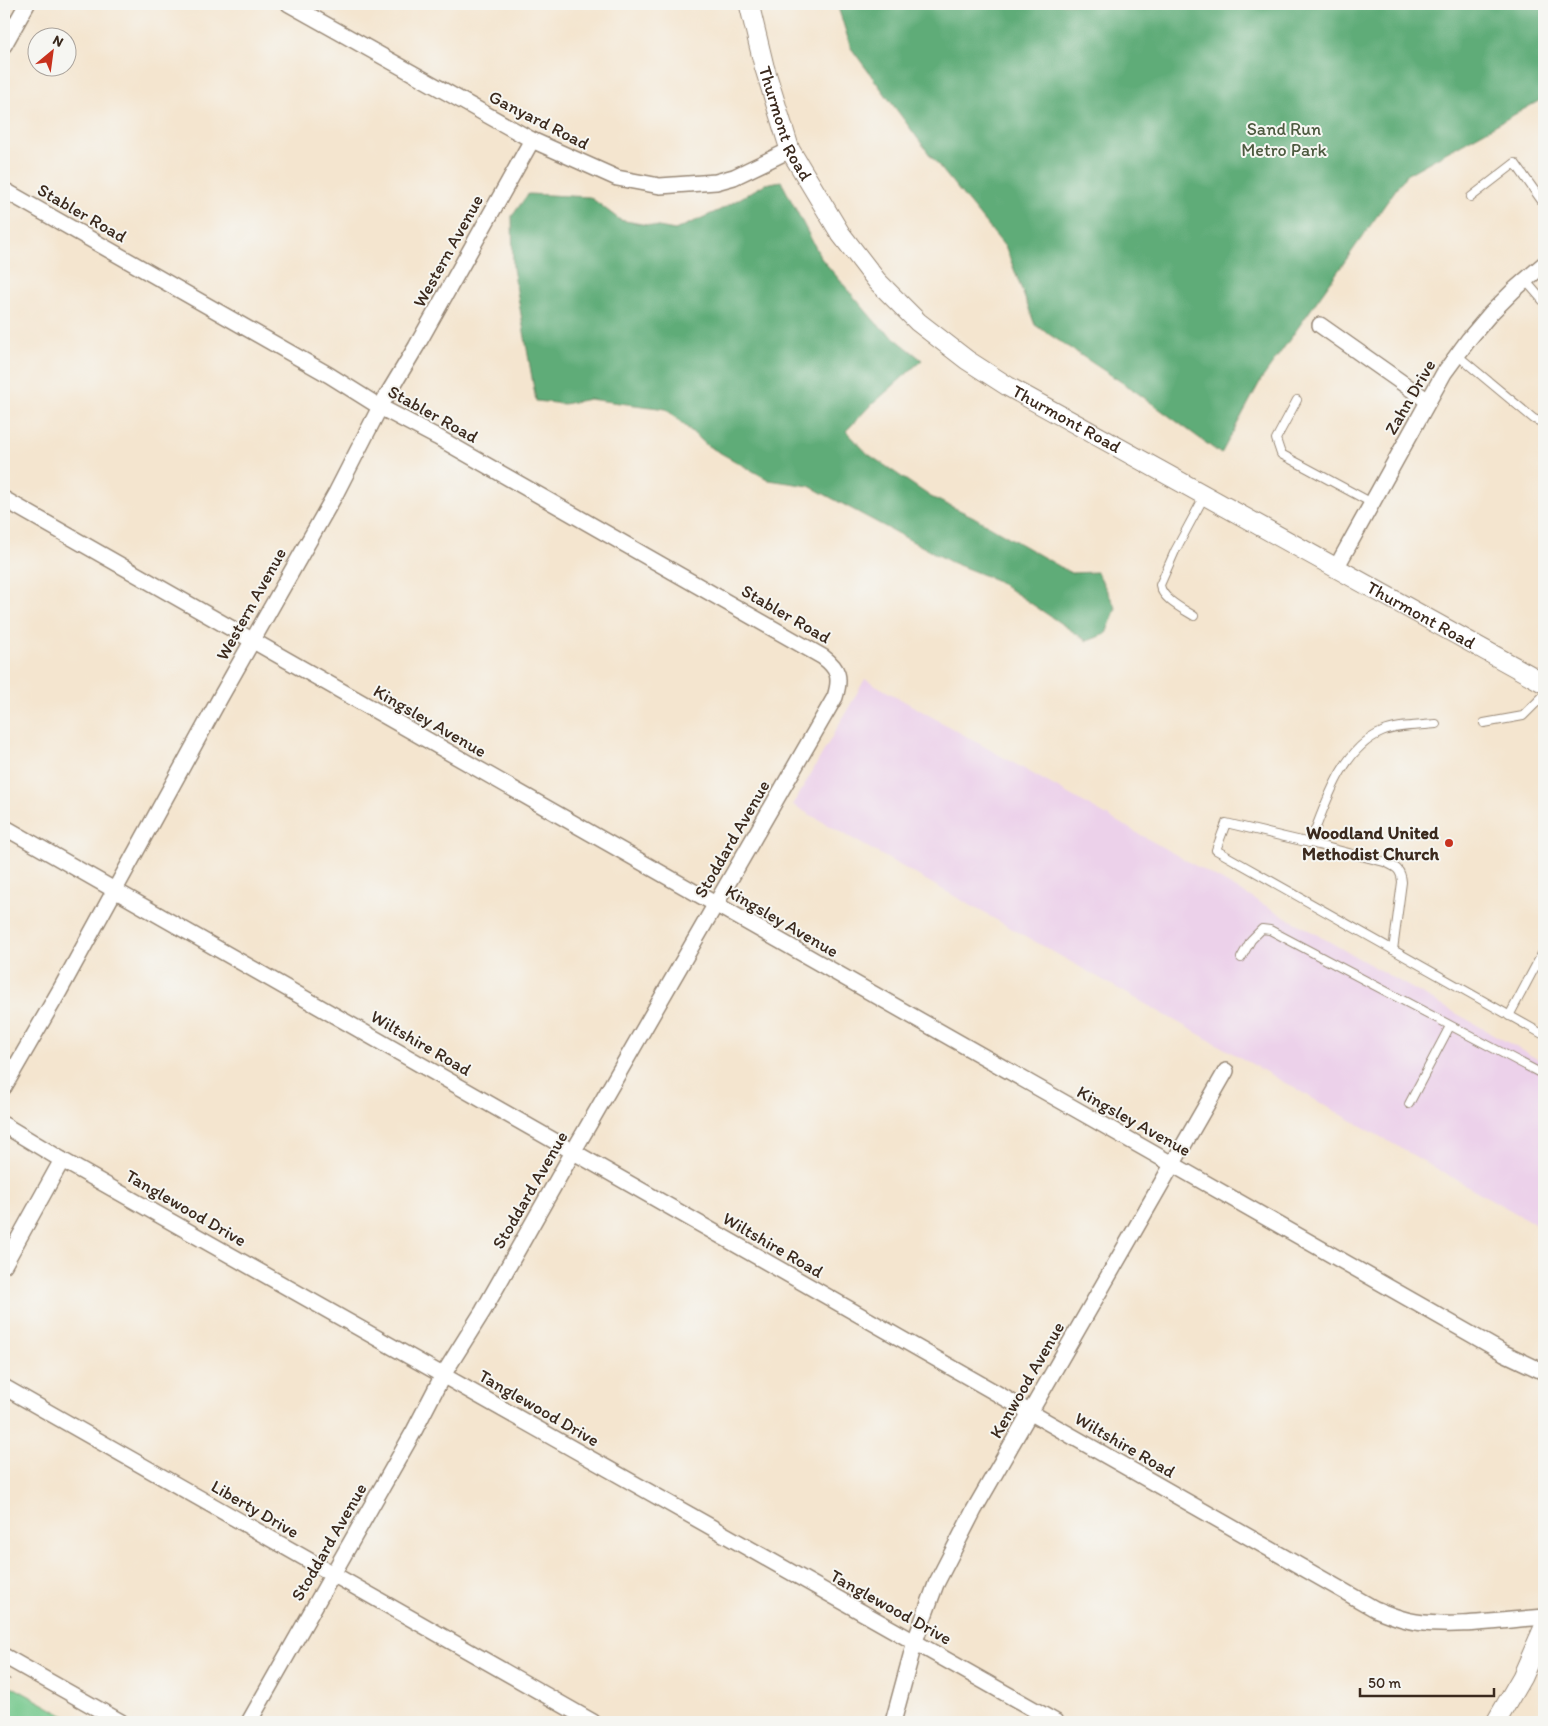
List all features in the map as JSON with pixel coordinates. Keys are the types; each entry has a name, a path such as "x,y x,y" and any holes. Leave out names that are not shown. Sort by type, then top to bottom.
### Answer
{"street":[{"path":"4,45 27,4"},
{"name":"Ganyard Road","path":"289,4 532,140 590,168 616,178 660,186 716,182 734,177 790,150"},
{"name":"Thurmont Road","path":"748,4 764,66 790,150 823,207 858,258 897,302 940,340 1009,386 1544,683"},
{"name":"Western Avenue","path":"4,1087 336,493 380,407 416,347 532,140"},
{"name":"Stabler Road","path":"4,190 329,375 380,407 437,437 823,657 833,665 838,677"},
{"name":"Zahn Drive","path":"1336,568 1444,372 1491,313 1544,264"},
{"path":"1320,325 1428,401"},
{"name":"Kingsley Avenue","path":"4,499 1504,1354 1544,1372"},
{"name":"Stoddard Avenue","path":"249,1722 414,1431 443,1375 483,1310 835,697 840,683 838,677"},
{"name":"Wiltshire Road","path":"4,827 1375,1609 1408,1620 1446,1624 1544,1617"},
{"name":"Kenwood Avenue","path":"893,1722 914,1641 936,1584 974,1510 1226,1071"},
{"name":"Tanglewood Drive","path":"4,1125 62,1160 1056,1722"},
{"path":"4,1265 62,1160"},
{"name":"Liberty Drive","path":"4,1387 593,1722"},
{"path":"1496,1722 1522,1677 1544,1627"},
{"path":"4,1656 121,1722"}],"lane":[{"path":"1470,197 1515,164 1544,204"},
{"path":"1525,280 1544,302"},
{"path":"1457,355 1534,419 1544,423"},
{"path":"1297,400 1276,438 1281,454 1372,503"},
{"path":"1194,616 1166,596 1161,590 1160,585 1174,551 1205,495"},
{"path":"1484,724 1523,716 1544,695"},
{"path":"1310,843 1336,780 1347,762 1367,739 1383,731 1436,724"},
{"path":"1393,950 1402,882 1401,873 1395,866 1226,823 1216,850 1393,950 1510,1016 1544,1035"},
{"path":"1241,958 1251,940 1262,929 1270,930 1544,1075"},
{"path":"1510,1016 1544,950"},
{"path":"1409,1104 1450,1026"}],"shaded area":[{"path":"865,679 1544,1063 1544,1229 793,805"}],"green space":[{"name":"Sand Run Metro Park","path":"837,4 1544,4 1544,98 1406,175 1261,380 1221,454 1135,391 1035,325 1006,248 930,155 851,48"},
{"path":"781,181 821,258 877,324 922,360 867,409 846,431 868,454 931,497 972,516 1071,573 1097,572 1116,608 1106,634 1087,641 996,580 951,562 809,486 769,480 708,446 666,409 589,399 564,404 536,401 513,268 512,216 528,194 590,197 620,220 675,230 720,210 765,184"},
{"path":"4,1682 76,1722 4,1722"}],"place":[{"name":"Woodland United Methodist Church","path":"1449,843"}]}
